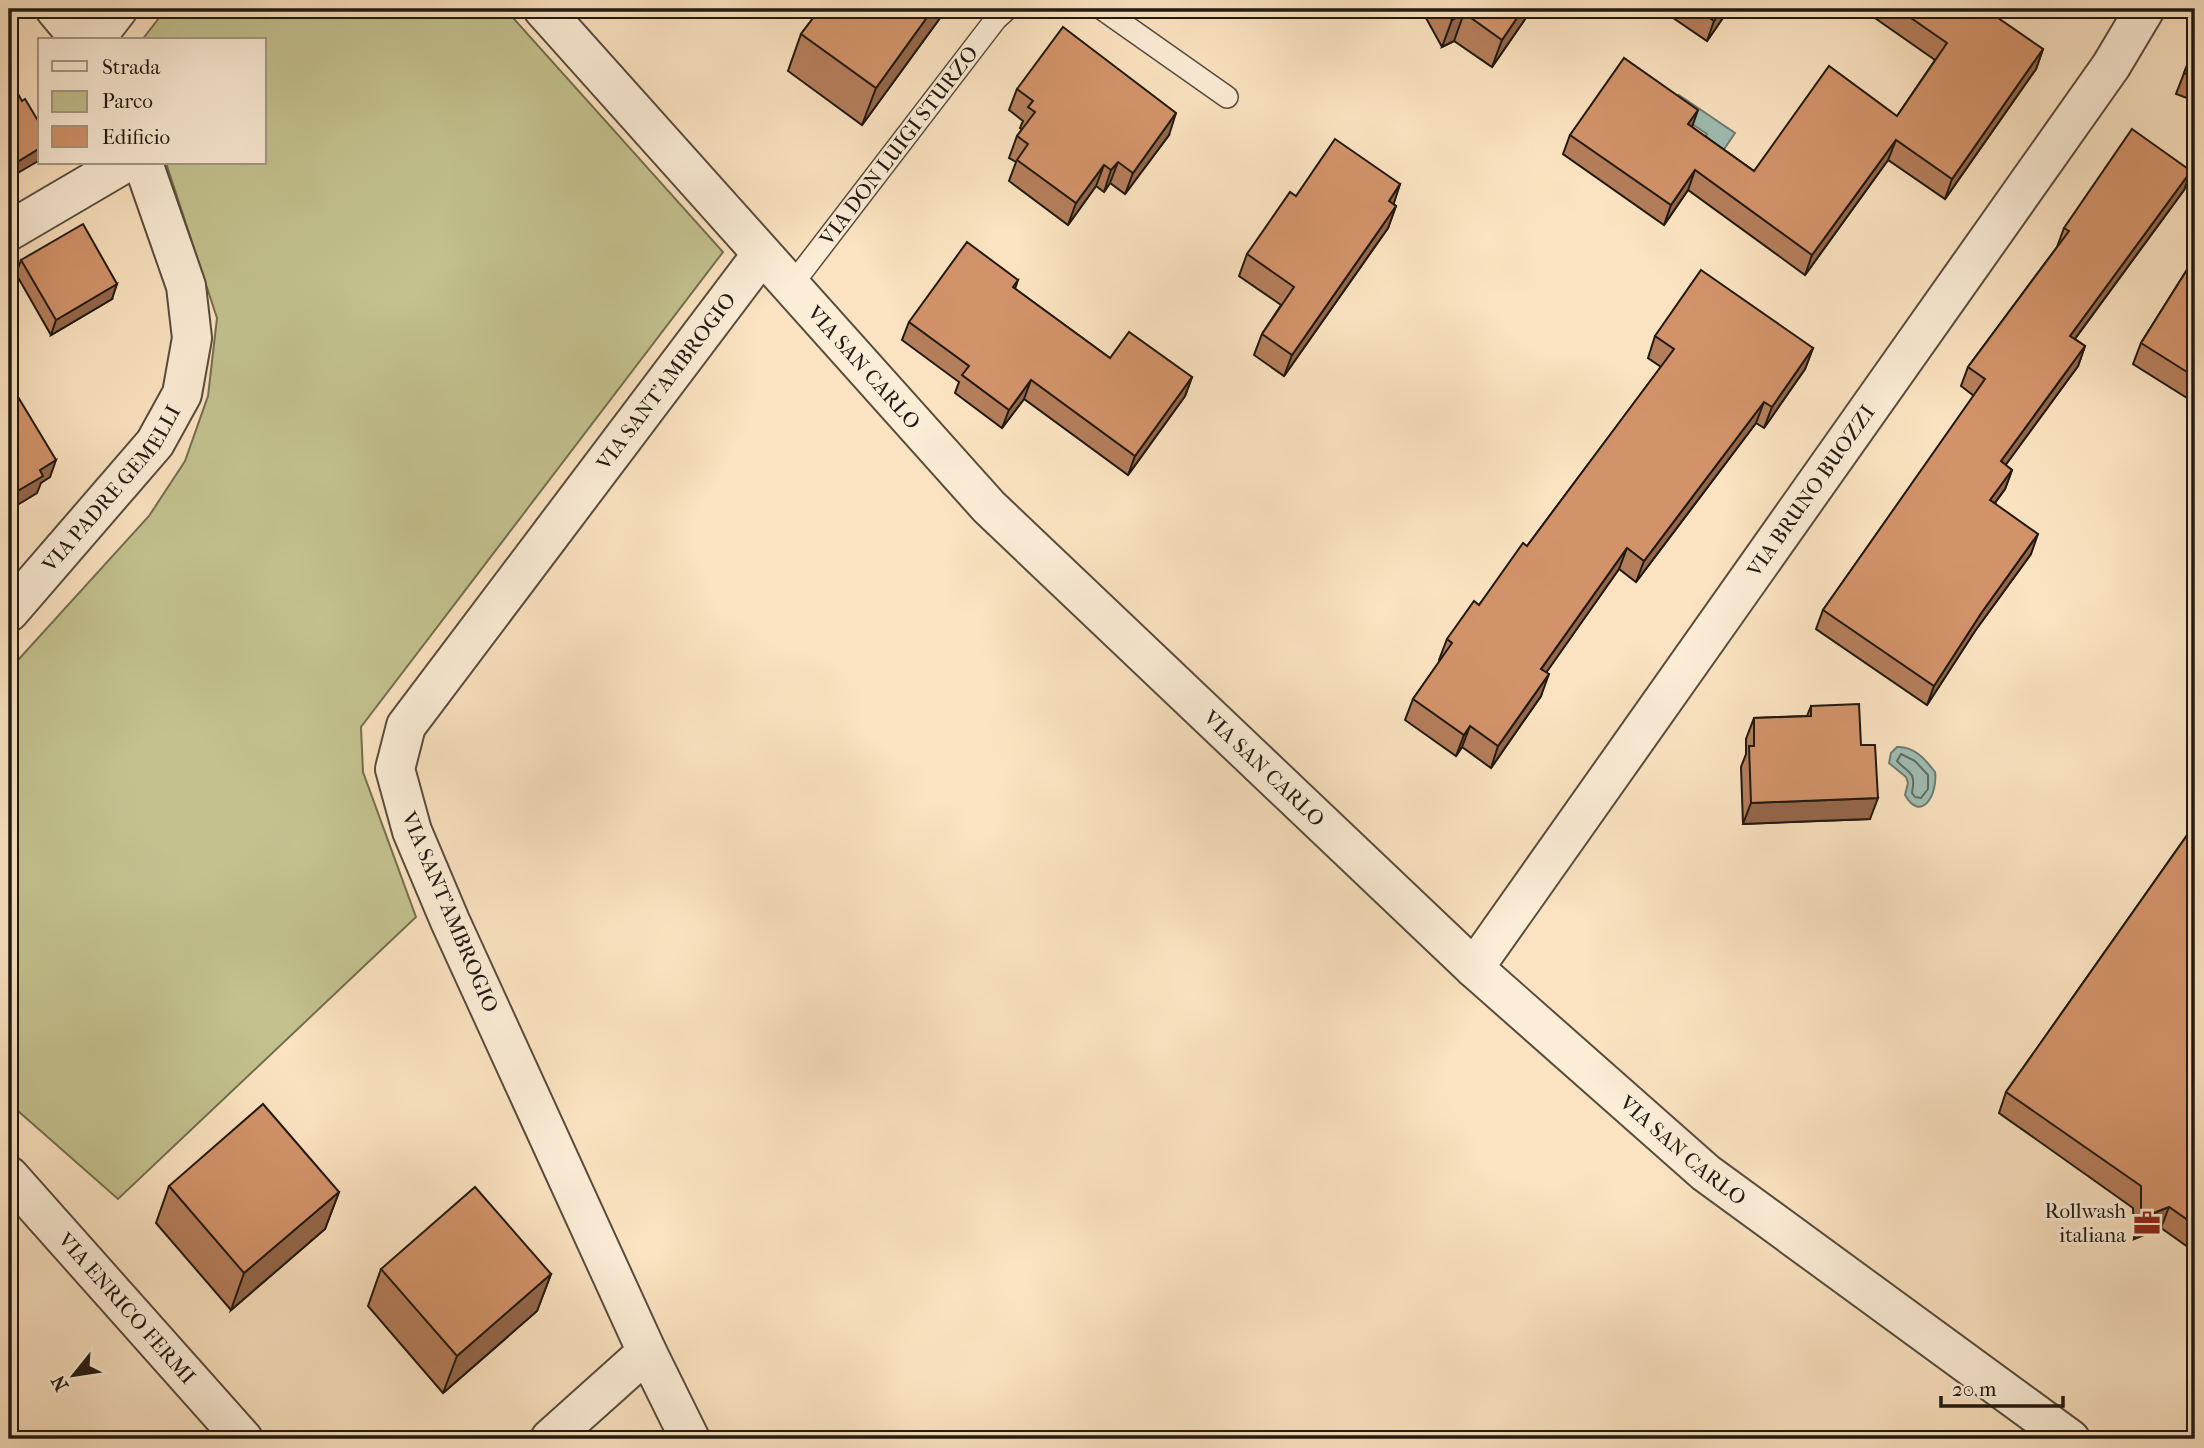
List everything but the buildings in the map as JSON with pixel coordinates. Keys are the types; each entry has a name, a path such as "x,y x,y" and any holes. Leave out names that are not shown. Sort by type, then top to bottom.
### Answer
{"street":[{"path":"55,9 79,38"},
{"path":"96,38 118,9"},
{"name":"VIA BRUNO BUOZZI","path":"1474,968 2103,78 2145,9"},
{"name":"VIA SAN CARLO","path":"559,15 762,254 989,507 1474,968 1706,1173 2070,1439"},
{"path":"9,231 123,164"},
{"name":"VIA PADRE GEMELLI","path":"9,612 155,443 182,394 192,338 186,286 143,164"},
{"name":"VIA SANT'AMBROGIO","path":"691,1439 647,1352 450,921 412,831 395,769 406,726 762,254"},
{"name":"VIA ENRICO FERMI","path":"16,1200 243,1439"},
{"path":"550,1439 647,1352"}],"lane":[{"name":"VIA DON LUIGI STURZO","path":"791,286 996,19 1007,9"},
{"path":"1102,9 1227,97"}],"green space":[{"path":"166,9 505,9 723,252 361,727 363,772 416,917 118,1199 9,1103 9,670 149,516 185,461 208,396 217,318 166,164 266,164 266,38 144,38"}],"water":[{"path":"1679,95 1735,133 1716,161 1698,149 1707,134 1670,109"},
{"path":"1897,747 1914,751 1935,772 1931,797 1922,806 1911,803 1905,795 1908,783 1906,777 1889,763 1891,753"}],"place":[{"name":"Rollwash italiana","path":"2147,1223"}]}
